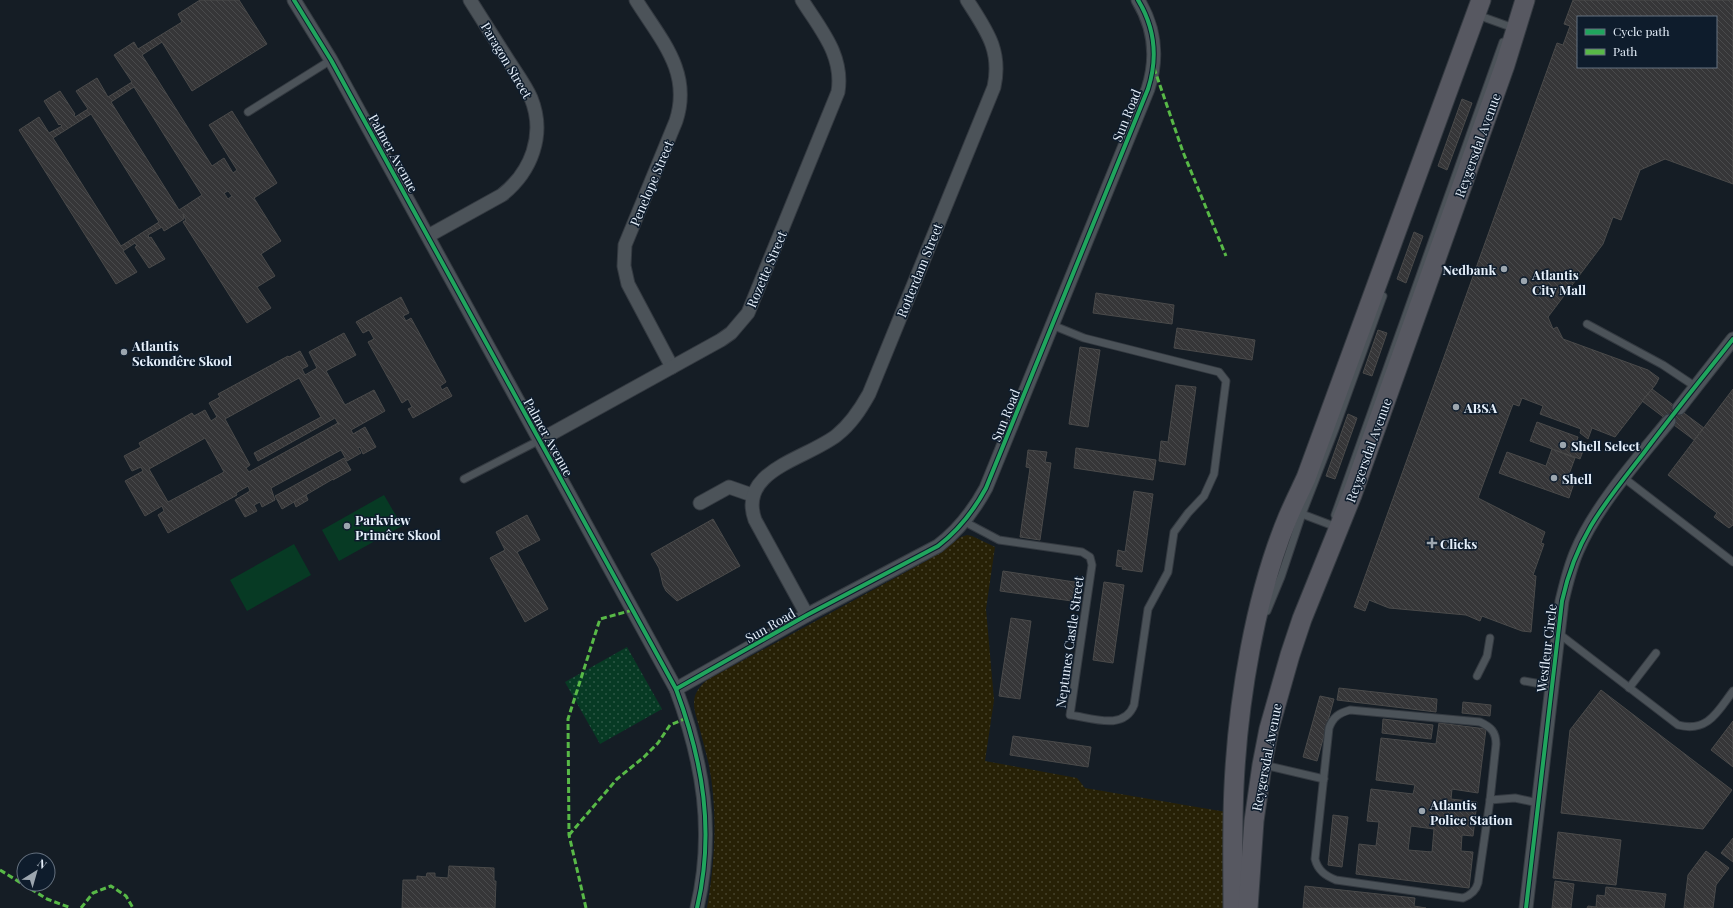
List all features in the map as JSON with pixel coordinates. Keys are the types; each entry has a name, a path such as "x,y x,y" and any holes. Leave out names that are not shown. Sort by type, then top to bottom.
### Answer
{"main road":[{"name":"Reygersdal Avenue","path":"1248,908 1254,821 1262,765 1279,692 1302,619 1352,495 1505,65 1525,0"},
{"name":"Reygersdal Avenue","path":"1233,908 1232,822 1241,712 1252,646 1268,576 1288,516 1306,478 1482,6"}],"street":[{"name":"Palmer Avenue","path":"294,0 331,60 676,689 696,750 705,808 706,853 698,908"},
{"name":"Paragon Street","path":"428,236 502,195 511,188 526,169 535,146 537,122 531,99 470,0"},
{"name":"Penelope Street","path":"636,0 672,59 681,84 681,100 676,122 625,245 624,266 628,284 672,367"},
{"name":"Rozette Street","path":"540,440 726,337 748,314 835,101 840,82 837,61 831,47 802,0"},
{"name":"Rotterdam Street","path":"752,495 755,488 764,477 827,442 845,428 862,408 869,394 994,86 997,65 993,45 967,0"},
{"name":"Sun Road","path":"676,689 807,615 938,546 953,535 965,522 986,488 1152,78 1155,56 1152,32 1138,0"},
{"path":"1679,408 1733,339"},
{"name":"Wesfleur Circle","path":"1526,908 1563,593 1577,551 1594,519 1669,421"},
{"path":"700,503 729,488 752,495 751,503 755,520 807,615"}],"lane":[{"path":"1302,619 1312,581 1342,491 1509,23 1482,6 1457,88"},
{"path":"248,112 331,60"},
{"path":"1252,646 1281,577 1302,514 1335,429 1386,288"},
{"path":"1587,324 1663,365 1696,387"},
{"name":"Neptunes Castle Street","path":"965,522 999,540 1082,552 1090,557 1092,565 1070,715 1114,721 1124,719 1128,716 1134,705 1148,609 1168,572 1174,532 1188,512 1204,496 1214,474 1226,381 1219,372 1084,338 1052,325"},
{"path":"464,479 540,440"},
{"path":"1624,478 1733,562"},
{"path":"1302,514 1331,525"},
{"path":"1558,633 1672,722 1686,727 1700,726 1711,719 1733,691"},
{"path":"1478,676 1487,656 1490,638"},
{"path":"1629,688 1656,653"},
{"path":"1524,681 1552,686"},
{"path":"1350,710 1480,722 1493,730 1496,736 1490,800 1476,889 1469,896 1463,898 1336,880 1322,872 1316,865 1315,859 1329,728 1337,715 1343,712 1350,710"},
{"path":"1262,765 1324,779"},
{"path":"1490,800 1516,798 1538,803"}],"green space":[{"path":"384,495 402,526 339,561 322,530"},
{"path":"294,544 311,575 247,611 230,580"},
{"path":"627,647 662,709 600,744 565,682"}],"sand":[{"path":"967,535 995,547 986,609 994,700 985,761 1077,778 1085,788 1226,812 1227,908 707,908 714,855 714,801 709,765 695,713 694,699 698,690 707,680 928,560 961,537"}],"building":[{"path":"200,0 239,0 267,44 192,91 162,42 142,55 212,166 224,158 233,173 237,170 209,125 232,111 277,183 254,198 281,241 261,254 275,276 257,287 271,308 247,323 183,222 186,220 183,214 184,219 164,231 162,227 148,235 149,238 151,237 165,259 149,268 135,247 137,246 135,243 123,251 137,272 116,284 19,130 39,117 49,133 62,126 60,124 59,125 44,101 60,91 75,114 75,117 88,109 76,91 97,78 108,97 132,82 114,55 134,42 138,49 182,22 178,14","holes":["134,87 202,195 179,210 111,102","91,114 159,222 121,246 53,138","228,191 232,196 228,199 224,193"]},
{"name":"Atlantis City Mall","path":"1573,0 1733,0 1733,184 1665,159 1640,170 1621,220 1613,217 1603,244 1548,317 1553,329 1557,327 1563,339 1648,370 1659,378 1615,437 1592,428 1588,439 1580,433 1581,429 1540,414 1543,406 1522,398 1519,406 1513,404 1478,498 1545,532 1541,543 1544,544 1533,575 1536,576 1531,632 1522,631 1482,616 1480,621 1466,615 1389,608 1369,600 1365,611 1354,607 1557,43 1563,45 1570,26 1564,24"},
{"path":"1462,99 1472,103 1447,170 1438,166"},
{"path":"1414,232 1423,236 1406,283 1397,279"},
{"path":"1096,293 1174,305 1172,324 1093,313"},
{"path":"401,297 409,313 403,316 406,321 411,318 446,382 440,386 442,390 447,387 452,396 413,418 408,409 412,407 408,399 402,403 368,342 374,339 369,330 363,333 356,322"},
{"path":"1177,328 1255,340 1252,360 1174,348"},
{"path":"1378,330 1387,333 1372,376 1363,373"},
{"path":"344,333 356,355 326,371 345,405 374,390 385,411 351,430 353,434 365,427 376,447 363,454 360,447 358,448 361,453 347,461 341,450 271,488 275,500 262,507 260,502 254,505 257,511 245,517 235,500 250,491 248,486 236,493 237,495 168,533 158,515 164,511 162,506 145,516 125,481 143,471 141,467 132,471 124,456 141,447 139,443 192,413 194,416 205,410 211,421 217,417 209,403 220,397 218,394 288,356 289,357 300,351 308,366 302,369 305,375 317,368 309,352","holes":["299,378 321,417 254,453 258,461 335,418 338,423 249,472 246,468 250,465 225,419","205,438 224,472 168,502 149,469"]},
{"path":"1080,347 1100,350 1088,427 1069,424"},
{"path":"1176,385 1196,387 1185,465 1159,461 1161,441 1168,442"},
{"path":"1652,389 1704,428 1694,440 1642,401"},
{"path":"1733,389 1733,525 1729,528 1714,517 1717,513 1668,475"},
{"path":"1348,414 1357,418 1335,479 1326,476"},
{"path":"1537,422 1578,437 1577,440 1586,443 1580,459 1530,441"},
{"path":"1076,448 1156,460 1153,480 1074,468"},
{"path":"1552,449 1575,458 1569,474 1576,477 1569,498 1499,473 1507,452 1546,466"},
{"path":"1028,450 1047,452 1045,462 1051,463 1040,540 1020,537 1030,468 1026,467"},
{"path":"344,458 351,470 282,509 275,496"},
{"path":"1134,491 1153,494 1142,572 1122,569 1123,567 1116,566 1118,550 1125,552"},
{"path":"306,495 308,500 296,507 294,502"},
{"path":"527,515 540,540 517,552 548,609 525,622 490,558 505,550 496,532"},
{"path":"713,519 740,566 677,601 666,591 659,568 651,554"},
{"path":"1003,571 1081,583 1079,602 1000,591"},
{"path":"1104,582 1124,585 1113,663 1093,660"},
{"path":"1011,618 1031,621 1020,699 999,696"},
{"path":"1339,688 1437,699 1436,712 1337,700"},
{"path":"1601,690 1732,790 1703,829 1561,813 1570,730"},
{"path":"1320,696 1334,699 1317,761 1303,757"},
{"path":"1463,702 1491,705 1490,716 1462,713"},
{"path":"1383,719 1433,725 1431,739 1382,733"},
{"path":"1733,721 1733,767 1711,750"},
{"name":"Atlantis Police Station","path":"1439,723 1486,729 1478,793 1452,789 1451,799 1477,802 1473,836 1462,835 1461,851 1473,852 1469,888 1356,874 1359,844 1376,846 1379,822 1367,821 1371,789 1413,794 1415,785 1376,780 1381,738 1436,744","holes":["1411,826 1434,829 1432,852 1408,850"]},
{"path":"1013,736 1091,747 1088,767 1010,755"},
{"path":"1333,815 1348,817 1342,867 1328,865"},
{"path":"1558,832 1621,840 1616,885 1553,878"},
{"path":"1733,838 1733,862 1721,853"},
{"path":"1706,851 1729,868 1716,885 1713,908 1684,908 1688,875"},
{"path":"449,866 494,868 494,881 496,881 495,908 402,908 403,880 417,880 417,876 426,877 427,873 435,873 435,877 448,878"},
{"path":"1555,881 1574,884 1571,908 1552,908"},
{"path":"1305,886 1415,898 1414,906 1426,908 1303,908"},
{"path":"1606,887 1666,894 1664,908 1587,908 1588,906 1596,907 1597,895 1605,896"}],"marked path":[{"path":"1154,68 1183,152 1226,256"},
{"path":"586,908 569,835 568,719 600,619 633,610"},
{"path":"569,835 617,779 644,757 658,743 670,725 687,718"},
{"path":"0,870 47,899 71,908"},
{"path":"81,908 93,893 111,886 126,896 133,908"}],"cycle path":[{"path":"294,0 331,60 676,689 693,743 703,797 705,852 697,908"},
{"path":"676,689 807,615 938,546 959,527 976,505 986,488 1148,89 1153,66 1153,43 1148,21 1138,0"},
{"path":"1526,908 1562,601 1575,558 1593,522 1616,489 1733,339"}],"place":[{"name":"Nedbank","path":"1504,269"},
{"name":"Atlantis City Mall","path":"1524,281"},
{"name":"Atlantis Sekondêre Skool","path":"124,352"},
{"name":"ABSA","path":"1456,407"},
{"name":"Shell Select","path":"1563,445"},
{"name":"Shell","path":"1554,478"},
{"name":"Parkview Primêre Skool","path":"347,526"},
{"name":"Clicks","path":"1432,543"},
{"name":"Atlantis Police Station","path":"1422,811"}]}
